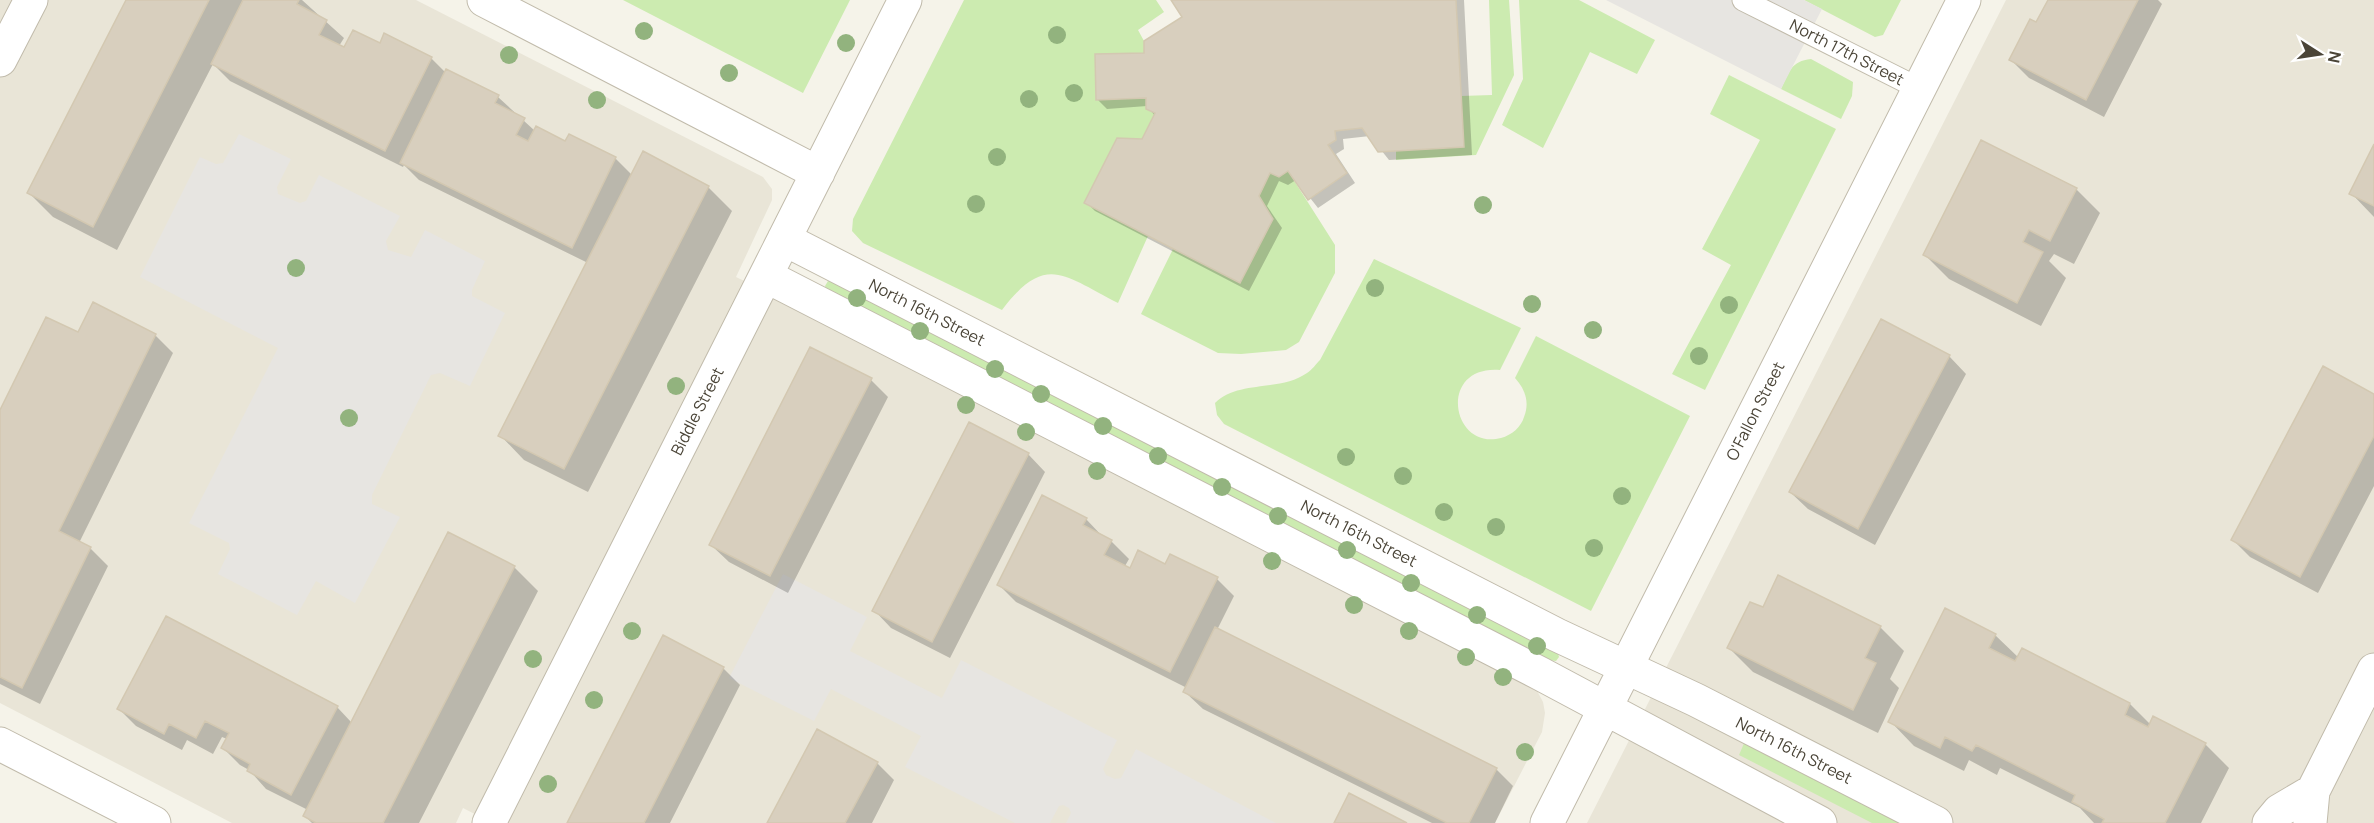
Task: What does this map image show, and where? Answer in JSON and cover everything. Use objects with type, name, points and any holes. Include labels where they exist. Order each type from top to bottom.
[{"type":"street","points":[[0,60],[31,0]]},
{"type":"street","points":[[484,0],[818,173]]},
{"type":"street","name":"Biddle Street","points":[[489,823],[905,0]]},
{"type":"street","name":"O'Fallon Street","points":[[1547,823],[1964,0]]},
{"type":"street","name":"North 16th Street","points":[[784,239],[1557,635],[1626,667],[1936,823]]},
{"type":"street","points":[[766,276],[1605,708],[1820,823]]},
{"type":"street","points":[[2310,823],[2313,791],[2374,670]]},
{"type":"street","points":[[0,744],[154,823]]},
{"type":"street","points":[[2269,823],[2279,811],[2313,791]]},
{"type":"lane","name":"North 17th Street","points":[[1743,0],[1918,88]]},
{"type":"shaded area","points":[[0,0],[416,0],[763,177],[772,189],[772,200],[736,277],[813,314],[1535,687],[1543,702],[1545,713],[1542,732],[1495,823],[492,823],[463,808],[456,823],[232,823],[0,703]]},
{"type":"shaded area","points":[[1606,0],[1804,0],[1822,9],[1781,89]]},
{"type":"shaded area","points":[[2006,0],[2374,0],[2374,823],[1587,823]]},
{"type":"shaded area","points":[[239,134],[291,159],[277,187],[278,194],[300,203],[306,201],[319,175],[400,216],[386,241],[388,250],[411,257],[425,230],[485,261],[472,290],[472,296],[505,313],[470,386],[440,373],[431,375],[372,495],[372,504],[400,517],[355,603],[316,581],[297,615],[218,574],[230,549],[229,543],[189,523],[278,348],[140,277],[200,157],[216,164],[223,163]]},
{"type":"shaded area","points":[[783,574],[867,617],[850,651],[942,698],[961,660],[1117,740],[1103,769],[1106,775],[1115,779],[1121,778],[1136,749],[1276,823],[1066,823],[1071,813],[1069,808],[1063,805],[1059,806],[1050,823],[1015,823],[905,767],[921,736],[831,689],[814,721],[729,678]]},
{"type":"green space","points":[[623,0],[850,0],[803,93]]},
{"type":"green space","points":[[964,0],[1156,0],[1164,12],[1138,30],[1144,41],[1144,53],[1095,55],[1096,100],[1146,98],[1146,109],[1155,113],[1142,139],[1117,139],[1148,236],[1118,303],[1069,278],[1044,275],[1031,281],[1017,292],[1002,310],[863,243],[852,231],[853,219]]},
{"type":"green space","points":[[1489,0],[1509,0],[1514,75],[1476,155],[1396,160],[1396,151],[1461,96],[1492,95]]},
{"type":"green space","points":[[1519,0],[1579,0],[1655,40],[1637,74],[1590,52],[1543,148],[1502,125],[1523,79]]},
{"type":"green space","points":[[1804,0],[1901,0],[1883,35],[1875,37]]},
{"type":"green space","points":[[1811,59],[1853,82],[1852,96],[1841,119],[1781,89],[1795,65]]},
{"type":"green space","points":[[1729,75],[1836,129],[1705,390],[1672,374],[1731,265],[1702,249],[1760,140],[1710,114]]},
{"type":"green space","points":[[1288,171],[1335,245],[1335,273],[1299,342],[1286,350],[1241,354],[1218,353],[1141,314],[1173,249],[1240,283],[1273,219],[1259,196],[1270,173],[1279,177]]},
{"type":"green space","points":[[1374,259],[1521,328],[1500,370],[1480,372],[1467,380],[1459,393],[1458,407],[1462,421],[1471,432],[1484,439],[1505,437],[1523,421],[1526,401],[1524,391],[1515,378],[1536,336],[1690,416],[1591,611],[1224,424],[1217,415],[1215,403],[1224,396],[1247,388],[1296,379],[1312,369],[1320,360]]},
{"type":"green space","points":[[828,281],[835,282],[1557,650],[1559,657],[1556,661],[1548,660],[827,292],[825,286]]},
{"type":"green space","points":[[1745,741],[1906,823],[1872,823],[1739,755]]},
{"type":"building","points":[[126,0],[209,0],[93,227],[27,193]]},
{"type":"building","points":[[243,0],[299,0],[297,4],[327,20],[319,35],[344,47],[353,30],[380,43],[384,33],[432,57],[385,151],[211,64]]},
{"type":"building","points":[[1171,0],[1456,0],[1464,147],[1378,152],[1362,128],[1335,131],[1336,140],[1328,145],[1347,173],[1308,200],[1288,171],[1279,177],[1270,173],[1259,196],[1273,219],[1240,283],[1084,203],[1117,138],[1142,139],[1155,113],[1146,109],[1146,98],[1096,100],[1095,54],[1144,53],[1144,41],[1182,17]]},
{"type":"building","points":[[2048,0],[2138,0],[2086,100],[2009,60],[2030,19],[2036,22]]},
{"type":"building","points":[[446,69],[499,95],[495,103],[525,118],[516,135],[528,141],[536,126],[565,141],[569,134],[616,157],[572,248],[400,163]]},
{"type":"building","points":[[1981,140],[2077,188],[2050,241],[2029,230],[2023,242],[2043,252],[2017,303],[1923,255]]},
{"type":"building","points":[[2374,144],[2374,206],[2349,194]]},
{"type":"building","points":[[643,151],[709,186],[564,469],[498,436]]},
{"type":"building","points":[[93,302],[156,334],[59,531],[91,547],[22,688],[0,677],[0,410],[46,317],[78,332]]},
{"type":"building","points":[[1881,319],[1950,355],[1858,529],[1789,492]]},
{"type":"building","points":[[810,347],[872,378],[770,576],[709,545]]},
{"type":"building","points":[[2323,366],[2374,394],[2374,436],[2300,577],[2231,540]]},
{"type":"building","points":[[969,422],[1029,453],[932,642],[872,611]]},
{"type":"building","points":[[1042,495],[1087,518],[1083,525],[1112,540],[1104,555],[1130,568],[1138,550],[1165,564],[1170,554],[1218,577],[1170,672],[997,585]]},
{"type":"building","points":[[448,532],[515,566],[383,823],[316,823],[303,816]]},
{"type":"building","points":[[1778,575],[1881,626],[1865,658],[1876,663],[1853,710],[1727,648],[1750,602],[1763,607]]},
{"type":"building","points":[[1945,608],[1996,634],[1989,648],[2015,661],[2022,648],[2130,703],[2125,715],[2148,727],[2153,716],[2206,743],[2165,823],[2102,823],[2104,819],[2072,802],[2075,795],[1976,745],[1972,751],[1945,737],[1940,748],[1888,722]]},
{"type":"building","points":[[166,616],[338,706],[291,795],[247,771],[250,764],[221,748],[229,733],[205,721],[196,738],[169,724],[164,734],[117,709]]},
{"type":"building","points":[[1215,627],[1497,768],[1469,823],[1447,823],[1183,692]]},
{"type":"building","points":[[663,635],[724,667],[644,823],[567,823]]},
{"type":"building","points":[[817,729],[878,762],[845,823],[767,823]]},
{"type":"building","points":[[1349,793],[1407,823],[1334,823]]}]
